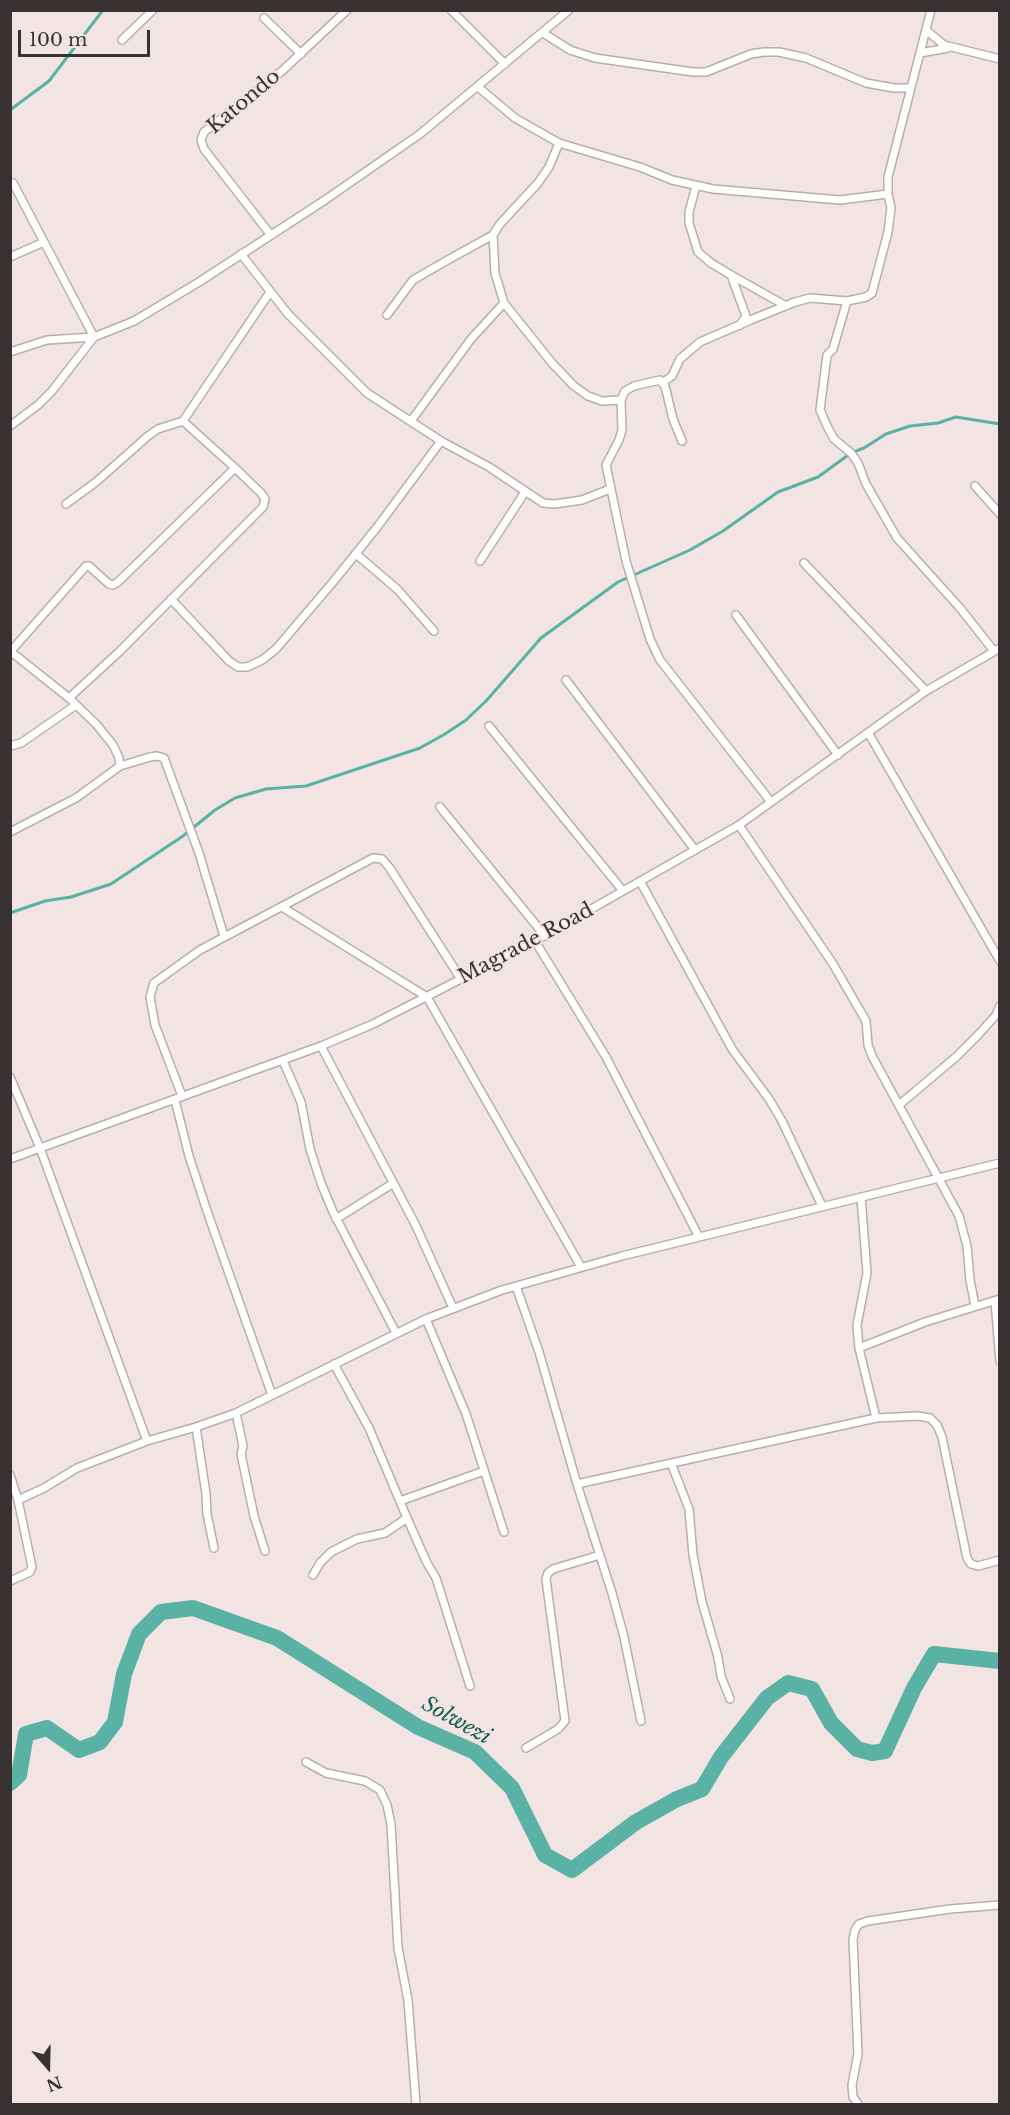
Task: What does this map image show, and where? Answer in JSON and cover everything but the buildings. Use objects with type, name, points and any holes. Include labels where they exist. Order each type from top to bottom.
[{"type":"street","points":[[122,40],[153,10]]},
{"type":"street","name":"Katondo","points":[[270,234],[204,149],[201,140],[204,132],[257,92],[347,10]]},
{"type":"street","points":[[451,10],[505,63]]},
{"type":"street","points":[[10,352],[47,340],[94,337],[134,321],[199,282],[420,134],[568,10]]},
{"type":"street","points":[[662,383],[672,376],[680,359],[700,342],[740,324],[810,298],[847,301],[866,297],[872,293],[888,232],[891,208],[888,177],[931,10]]},
{"type":"street","points":[[264,18],[301,54]]},
{"type":"street","points":[[926,30],[950,48],[999,59]]},
{"type":"street","points":[[543,33],[570,50],[595,58],[706,72],[751,54],[779,52],[806,57],[866,83],[894,88],[910,88]]},
{"type":"street","points":[[920,53],[950,48]]},
{"type":"street","points":[[478,87],[515,118],[559,143],[639,167],[672,180],[713,189],[840,200],[888,194]]},
{"type":"street","points":[[387,315],[413,280],[493,235],[500,224],[538,183],[549,166],[559,143]]},
{"type":"street","points":[[13,183],[94,337]]},
{"type":"street","points":[[696,186],[689,212],[689,223],[698,252],[711,263],[786,306]]},
{"type":"street","points":[[493,235],[495,273],[504,303],[552,363],[574,386],[588,396],[602,401],[621,400]]},
{"type":"street","points":[[10,257],[44,242]]},
{"type":"street","points":[[240,254],[288,314],[367,393],[441,441],[489,467],[543,503],[555,504],[582,500],[610,489]]},
{"type":"street","points":[[731,275],[746,316],[740,324]]},
{"type":"street","points":[[66,504],[96,482],[148,436],[158,429],[183,421],[270,292]]},
{"type":"street","points":[[847,301],[833,349],[826,355],[820,410],[834,439],[858,462],[866,484],[897,538],[997,650]]},
{"type":"street","points":[[411,421],[471,339],[504,303]]},
{"type":"street","points":[[10,426],[52,391],[94,337]]},
{"type":"street","points":[[682,441],[660,380],[634,386],[625,391],[621,400],[620,440],[606,465],[626,561],[650,639],[660,660],[771,802]]},
{"type":"street","points":[[69,698],[263,507],[265,499],[261,493],[183,421]]},
{"type":"street","points":[[171,599],[229,661],[238,667],[247,667],[262,660],[276,649],[356,554],[441,441]]},
{"type":"street","points":[[120,766],[113,745],[96,724],[69,698],[11,651],[86,566],[89,566],[109,584],[113,585],[118,582],[235,468]]},
{"type":"street","points":[[975,486],[999,514]]},
{"type":"street","points":[[480,561],[525,492]]},
{"type":"street","points":[[356,554],[397,589],[434,632]]},
{"type":"street","points":[[804,563],[926,691]]},
{"type":"street","points":[[736,615],[838,755]]},
{"type":"street","name":"Magrade Road","points":[[10,1159],[321,1046],[373,1024],[535,942],[739,825],[926,691],[997,650]]},
{"type":"street","points":[[566,680],[695,850]]},
{"type":"street","points":[[10,746],[21,743],[76,705]]},
{"type":"street","points":[[489,726],[623,891]]},
{"type":"street","points":[[869,734],[999,961]]},
{"type":"street","points":[[10,832],[76,798],[120,766],[150,757],[164,758],[199,853],[224,936]]},
{"type":"street","points":[[440,807],[545,936]]},
{"type":"street","points":[[739,825],[833,964],[866,1021],[868,1045],[873,1056],[940,1178],[964,1230],[975,1306]]},
{"type":"street","points":[[182,1096],[155,1025],[151,1006],[151,990],[159,979],[224,936],[373,858],[378,858],[389,867],[461,979]]},
{"type":"street","points":[[640,881],[732,1049],[769,1099],[782,1121],[822,1206]]},
{"type":"street","points":[[282,907],[427,997],[581,1267]]},
{"type":"street","points":[[535,942],[606,1058],[699,1237]]},
{"type":"street","points":[[899,1105],[963,1049],[996,1015],[999,1006]]},
{"type":"street","points":[[321,1046],[416,1226],[453,1308]]},
{"type":"street","points":[[283,1060],[301,1102],[310,1149],[321,1183],[336,1219],[396,1333]]},
{"type":"street","points":[[10,1077],[40,1148],[147,1441]]},
{"type":"street","points":[[175,1100],[208,1215],[272,1395]]},
{"type":"street","points":[[18,1500],[44,1488],[77,1468],[147,1441],[236,1413],[426,1319],[516,1286],[581,1267],[999,1163]]},
{"type":"street","points":[[336,1219],[393,1184]]},
{"type":"street","points":[[861,1197],[867,1273],[857,1325],[876,1418]]},
{"type":"street","points":[[516,1286],[539,1352],[624,1637],[640,1721]]},
{"type":"street","points":[[860,1348],[925,1322],[997,1300],[999,1361]]},
{"type":"street","points":[[426,1319],[466,1414],[504,1532]]},
{"type":"street","points":[[334,1364],[369,1428],[406,1518],[436,1578],[470,1686]]},
{"type":"street","points":[[236,1413],[243,1446],[241,1454],[264,1551]]},
{"type":"street","points":[[577,1484],[876,1418],[918,1416],[930,1418],[937,1425],[942,1437],[967,1558],[971,1564],[978,1566],[999,1560]]},
{"type":"street","points":[[196,1427],[207,1514],[214,1548]]},
{"type":"street","points":[[672,1463],[689,1509],[693,1555],[702,1602],[721,1676],[730,1699]]},
{"type":"street","points":[[400,1501],[484,1471]]},
{"type":"street","points":[[10,1476],[18,1500],[32,1567],[30,1572],[10,1581]]},
{"type":"street","points":[[313,1575],[320,1563],[331,1552],[357,1539],[385,1533],[406,1518]]},
{"type":"street","points":[[526,1748],[558,1729],[565,1721],[546,1579],[548,1573],[553,1569],[600,1555]]},
{"type":"street","points":[[306,1762],[326,1773],[365,1781],[380,1790],[387,1805],[392,1834],[398,1948],[408,2000],[416,2104]]},
{"type":"street","points":[[858,2104],[853,2097],[852,2085],[858,2054],[853,1940],[859,1924],[950,1909],[999,1905]]},
{"type":"waterway","points":[[10,110],[49,81],[103,10]]},
{"type":"waterway","points":[[10,913],[45,901],[71,897],[111,884],[235,798],[266,789],[306,786],[420,748],[466,720],[487,700],[541,638],[618,582],[690,550],[723,531],[778,492],[818,477],[851,453],[864,448],[886,434],[910,426],[938,423],[956,417],[1000,424]]},
{"type":"waterway","name":"Solwezi","points":[[10,1783],[19,1775],[26,1734],[47,1728],[79,1750],[100,1742],[115,1722],[124,1674],[139,1634],[161,1612],[193,1608],[277,1638],[418,1727],[475,1752],[512,1788],[545,1855],[572,1870],[636,1822],[677,1799],[702,1789],[721,1757],[767,1698],[788,1683],[812,1689],[831,1723],[857,1749],[872,1753],[885,1751],[914,1688],[934,1654],[1000,1661]]}]
